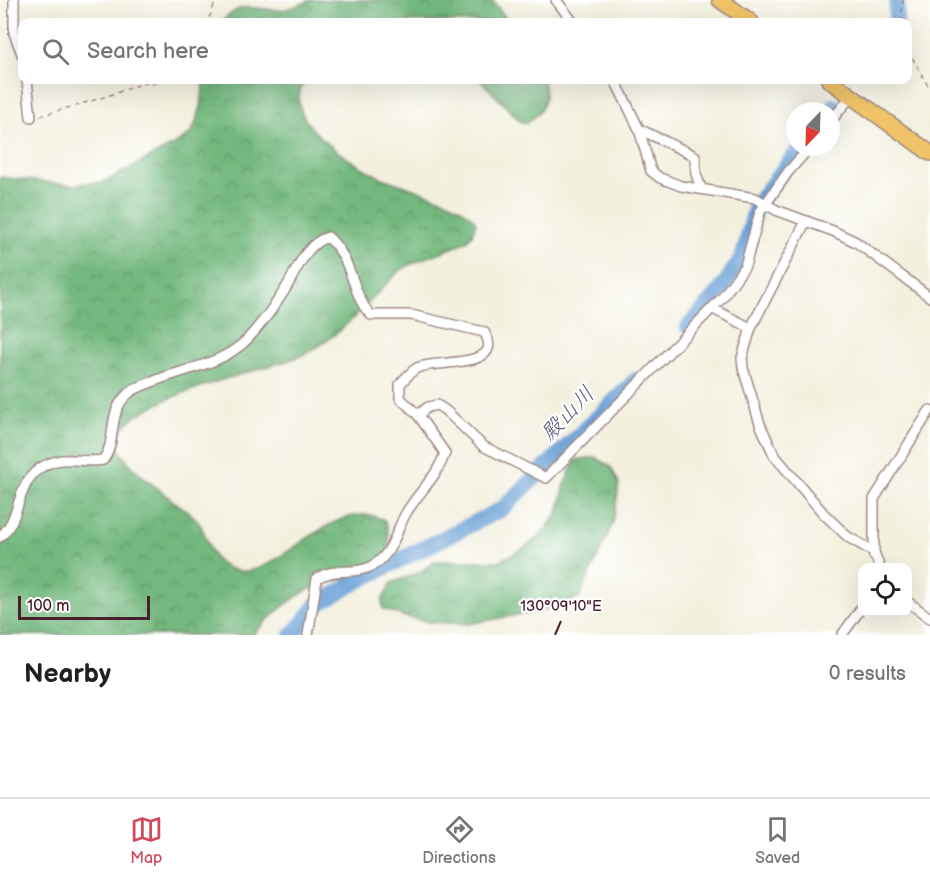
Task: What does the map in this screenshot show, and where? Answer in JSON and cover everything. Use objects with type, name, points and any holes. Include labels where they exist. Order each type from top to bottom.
[{"type":"main road","points":[[720,0],[745,18]]},
{"type":"main road","points":[[836,84],[930,153]]},
{"type":"street","points":[[14,0],[14,33],[18,44]]},
{"type":"street","points":[[556,0],[570,18]]},
{"type":"street","points":[[27,84],[31,117]]},
{"type":"street","points":[[617,84],[639,129],[651,171],[669,183],[755,198],[776,210],[856,242],[930,297]]},
{"type":"street","points":[[840,110],[852,96]]},
{"type":"street","points":[[639,129],[695,156],[696,174],[701,189]]},
{"type":"street","points":[[418,415],[428,407],[437,405],[451,415],[483,446],[546,478],[713,309],[745,266],[760,212],[802,156]]},
{"type":"street","points":[[806,221],[751,328],[742,358],[743,368],[760,424],[774,455],[824,514],[848,537],[874,552],[878,563]]},
{"type":"street","points":[[0,537],[9,529],[21,491],[29,479],[44,466],[58,460],[89,463],[103,460],[109,447],[112,421],[119,403],[129,392],[176,373],[221,359],[234,352],[252,334],[285,290],[307,251],[321,239],[328,237],[340,248],[351,270],[364,307],[371,315],[381,317],[411,315],[484,332],[489,340],[489,346],[480,357],[464,363],[434,363],[417,368],[400,384],[400,398],[418,415],[445,453],[439,470],[406,514],[393,545],[384,556],[371,566],[330,571],[317,578],[308,635]]},
{"type":"street","points":[[713,309],[751,328]]},
{"type":"street","points":[[874,563],[874,499],[930,410]]},
{"type":"street","points":[[912,605],[930,618]]},
{"type":"street","points":[[842,635],[858,613]]},
{"type":"path","points":[[207,18],[216,0]]},
{"type":"path","points":[[901,18],[903,0]]},
{"type":"path","points":[[912,57],[930,89]]},
{"type":"path","points":[[31,117],[73,105],[94,102],[141,84]]},
{"type":"green space","points":[[311,0],[492,0],[506,18],[226,18],[235,11],[247,7],[283,10]]},
{"type":"green space","points":[[204,84],[304,84],[299,94],[301,109],[308,123],[333,148],[376,175],[457,206],[476,222],[472,235],[467,241],[401,270],[347,324],[316,348],[293,359],[224,379],[168,399],[144,411],[127,424],[118,437],[118,445],[128,462],[194,516],[201,526],[214,557],[228,568],[240,571],[256,569],[327,526],[346,518],[365,515],[384,520],[389,535],[388,551],[384,561],[369,572],[327,582],[300,594],[275,613],[253,635],[0,635],[0,177],[72,185],[106,181],[179,142],[192,132],[201,107]]},
{"type":"green space","points":[[484,84],[544,84],[544,104],[527,123],[521,122]]},
{"type":"green space","points":[[595,457],[611,467],[619,483],[613,523],[579,598],[544,610],[469,624],[430,622],[405,617],[383,609],[382,601],[391,583],[416,574],[436,561],[499,561],[521,550],[540,536],[558,513],[565,484],[575,460]]},
{"type":"waterway","name":"殿山川","points":[[896,18],[897,0]]},
{"type":"waterway","name":"殿山川","points":[[688,327],[720,291],[743,256],[756,205],[794,156]]},
{"type":"waterway","name":"殿山川","points":[[292,635],[317,605],[358,581],[502,509],[636,380]]}]
